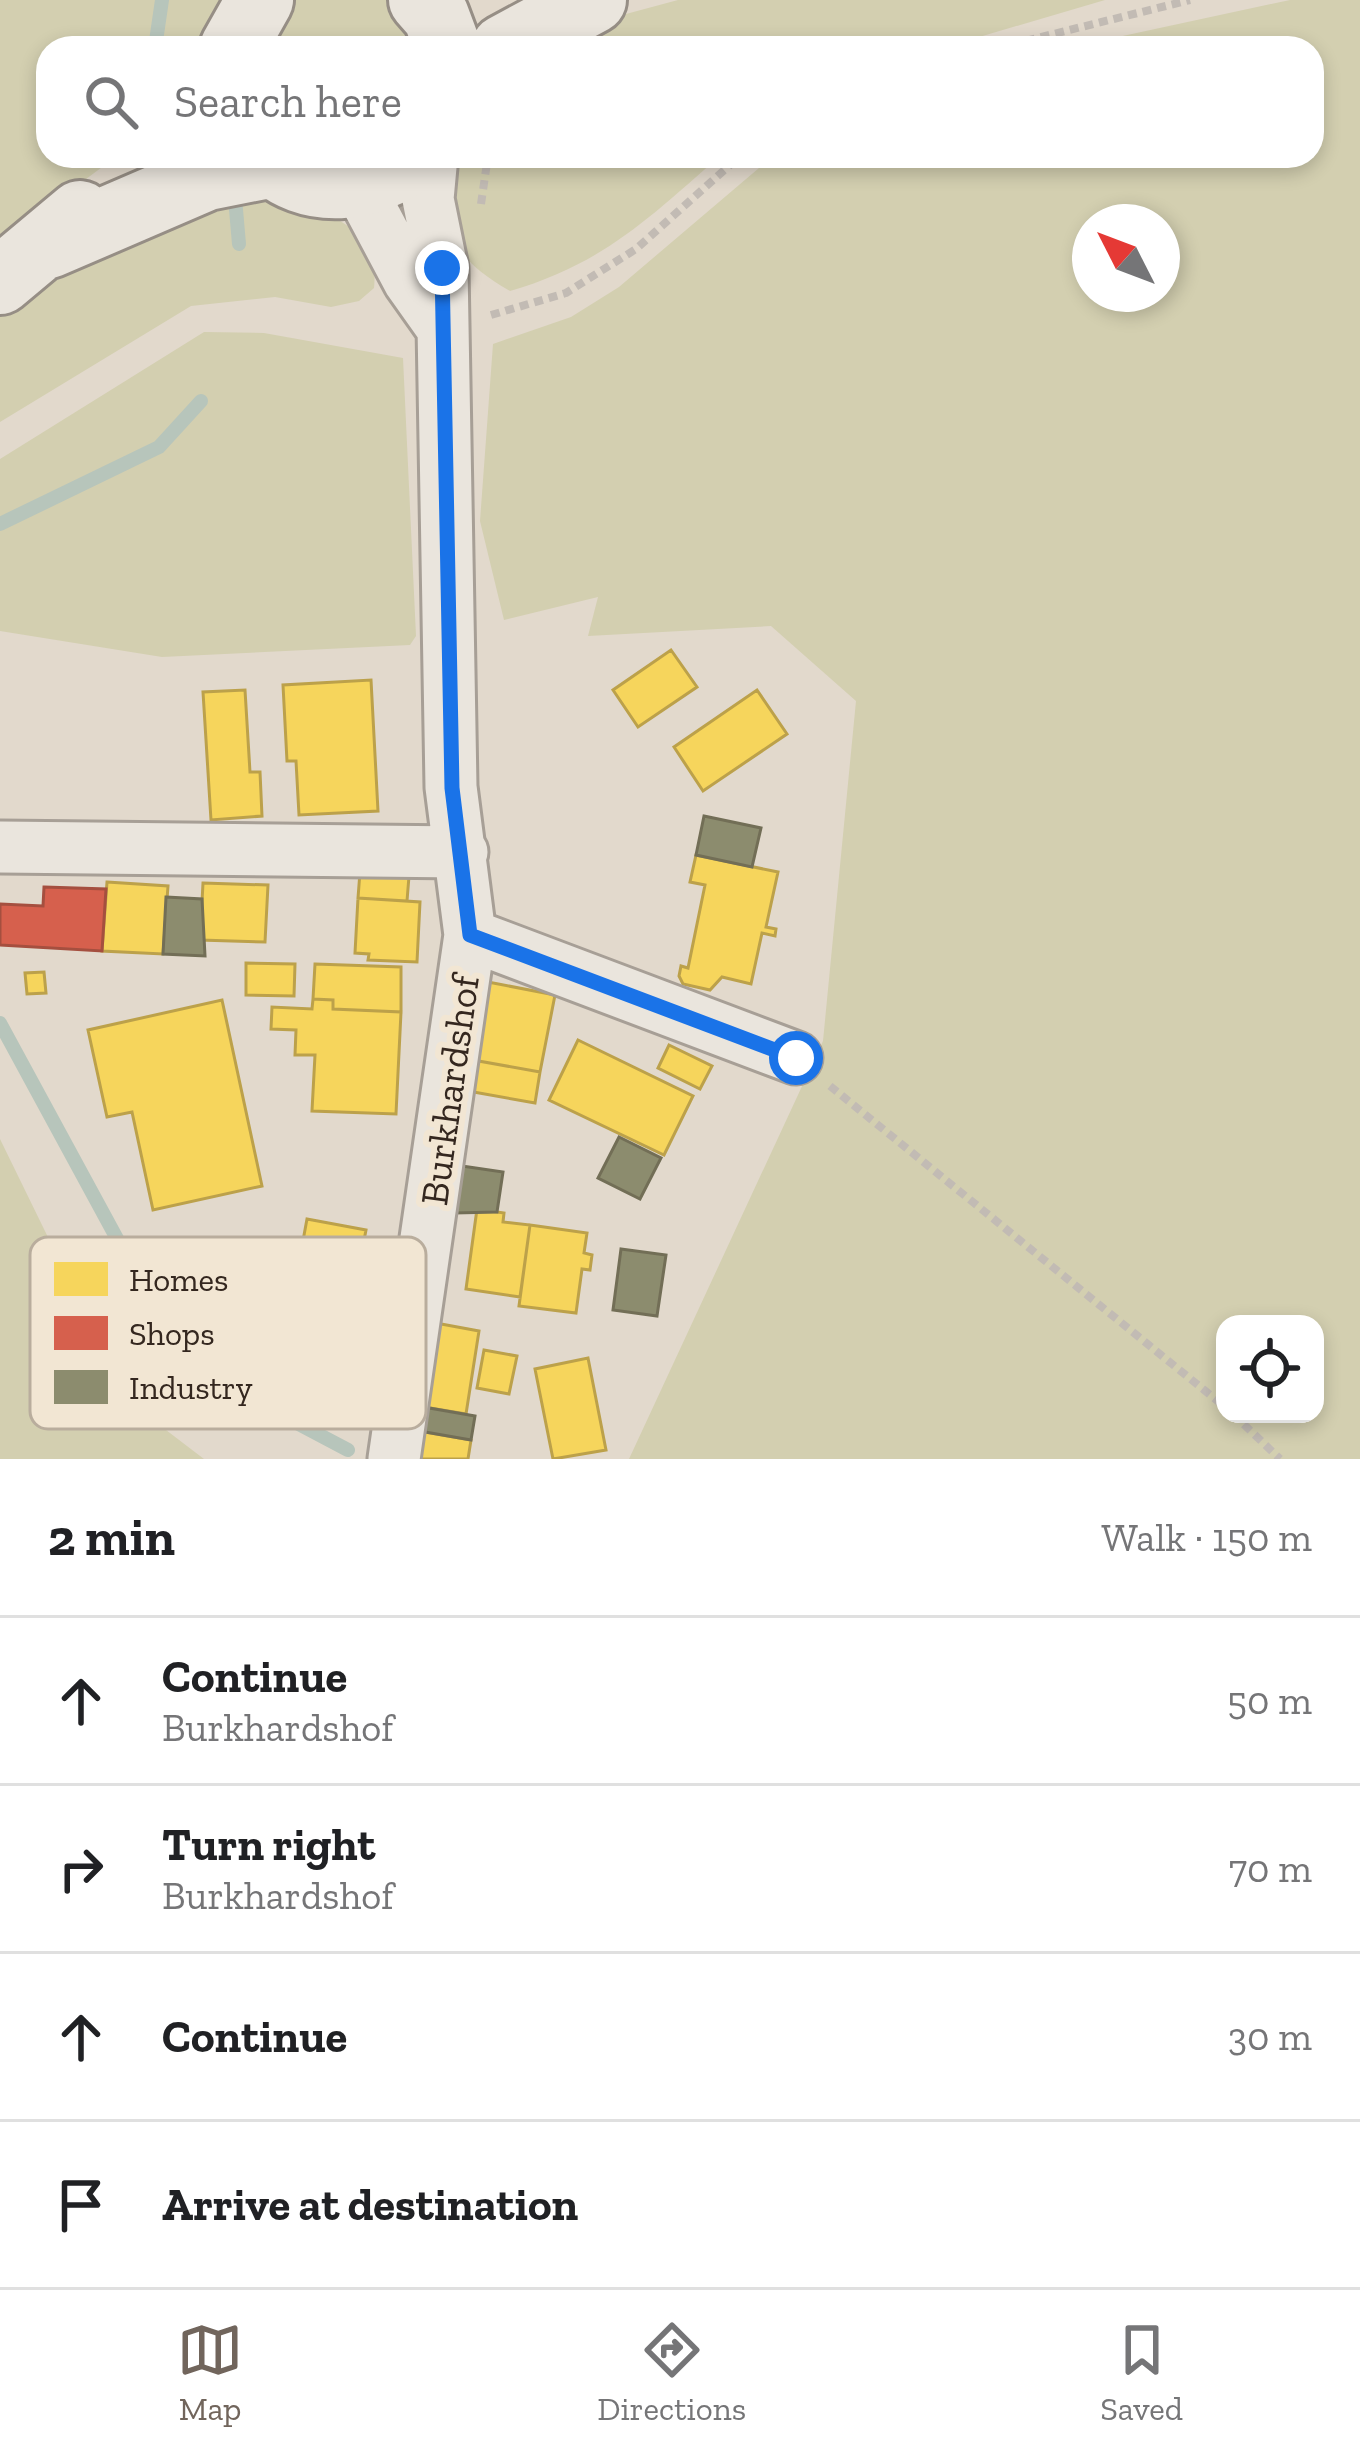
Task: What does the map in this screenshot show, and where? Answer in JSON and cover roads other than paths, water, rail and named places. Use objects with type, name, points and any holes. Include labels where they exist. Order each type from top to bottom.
[{"type":"main road","points":[[422,0],[436,16],[444,36]]},
{"type":"main road","points":[[526,36],[593,0]]},
{"type":"main road","points":[[24,263],[132,168]]},
{"type":"main road","points":[[24,263],[207,177],[240,168]]},
{"type":"main road","points":[[282,168],[299,179],[358,185],[400,168]]},
{"type":"street","name":"Burkhardshof","points":[[426,1238],[470,935],[452,788],[442,268],[428,200],[431,168]]},
{"type":"street","points":[[358,185],[409,280],[443,328]]},
{"type":"street","points":[[0,847],[463,852]]},
{"type":"street","name":"Burkhardshof","points":[[470,935],[796,1058]]},
{"type":"street","name":"Burkhardshof","points":[[394,1459],[398,1429]]},
{"type":"waterway","points":[[157,36],[162,0]]},
{"type":"waterway","points":[[235,198],[239,244]]},
{"type":"waterway","points":[[0,524],[159,447],[201,401]]},
{"type":"waterway","points":[[0,1023],[116,1237]]},
{"type":"waterway","points":[[308,1429],[348,1450]]}]
